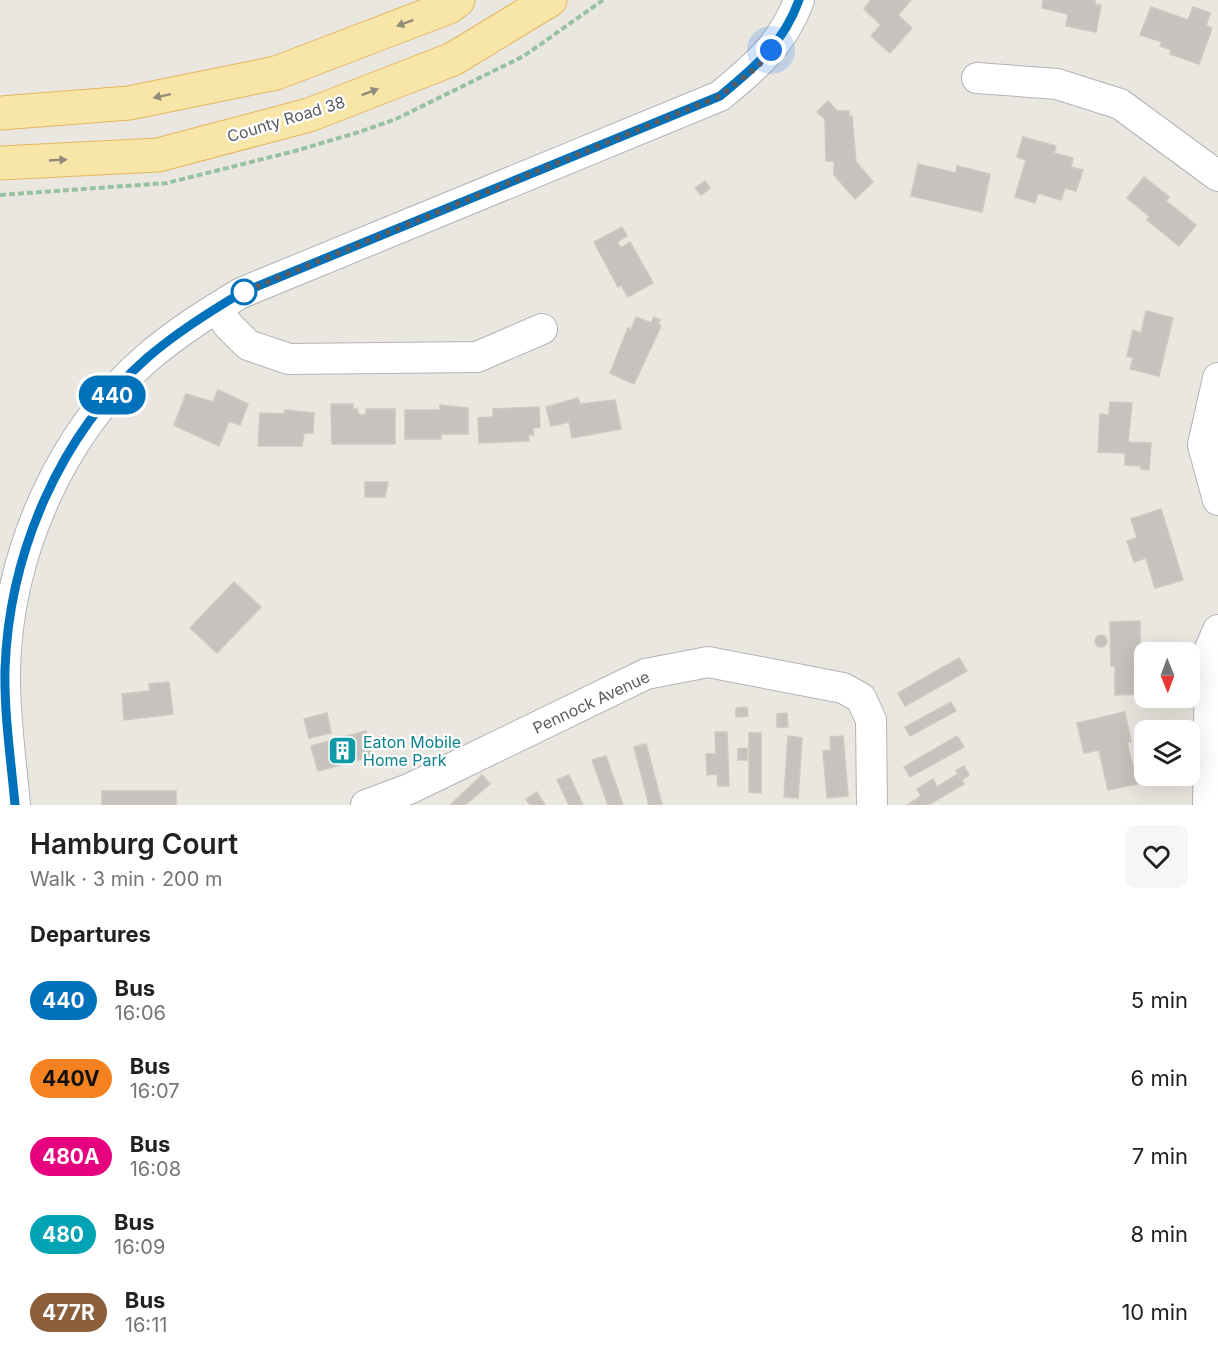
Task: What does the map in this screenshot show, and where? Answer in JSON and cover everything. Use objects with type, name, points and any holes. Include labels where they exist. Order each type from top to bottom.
[{"type":"main road","points":[[0,112],[129,103],[276,73],[449,7],[458,0]]},
{"type":"main road","name":"County Road 38","points":[[0,163],[158,155],[309,115],[453,60],[550,0]]},
{"type":"street","points":[[15,805],[6,711],[7,637],[18,574],[41,507],[87,425],[146,358],[186,327],[241,293],[720,96],[764,58],[787,24],[799,0]]},
{"type":"street","points":[[977,78],[1057,84],[1120,104],[1218,176]]},
{"type":"street","points":[[217,308],[228,325],[248,345],[289,359],[477,357],[542,329]]},
{"type":"street","points":[[1218,378],[1203,445],[1218,500]]},
{"type":"street","points":[[1208,805],[1210,649],[1218,630]]},
{"type":"street","name":"Pennock Avenue","points":[[366,805],[409,789],[646,674],[708,662],[843,688],[861,698],[871,720],[872,805]]},
{"type":"building","points":[[871,0],[911,0],[898,15],[912,28],[890,53],[871,36],[881,25],[864,9]]},
{"type":"building","points":[[1043,0],[1095,0],[1095,4],[1101,5],[1096,32],[1066,26],[1068,14],[1042,8]]},
{"type":"building","points":[[1151,7],[1188,20],[1193,7],[1210,13],[1206,26],[1212,28],[1199,64],[1170,54],[1171,50],[1160,46],[1162,42],[1140,35]]},
{"type":"building","points":[[828,101],[837,111],[849,111],[849,117],[852,116],[856,162],[873,182],[855,199],[834,175],[834,161],[826,161],[825,119],[817,112]]},
{"type":"building","points":[[1023,137],[1056,146],[1054,153],[1073,158],[1071,167],[1083,170],[1076,191],[1065,188],[1061,200],[1038,193],[1035,203],[1015,197],[1026,160],[1017,157]]},
{"type":"building","points":[[918,164],[956,173],[957,166],[990,174],[982,212],[911,196]]},
{"type":"building","points":[[1144,177],[1169,197],[1166,201],[1196,225],[1179,246],[1147,220],[1150,217],[1127,198]]},
{"type":"building","points":[[705,181],[710,188],[701,195],[695,188]]},
{"type":"building","points":[[622,227],[627,236],[617,242],[621,248],[630,242],[653,283],[628,297],[621,285],[618,287],[594,242]]},
{"type":"building","points":[[1146,311],[1173,318],[1159,376],[1130,369],[1133,358],[1127,356],[1133,330],[1141,333]]},
{"type":"building","points":[[636,317],[651,323],[654,317],[660,320],[658,324],[661,326],[634,384],[610,373],[628,328],[631,330]]},
{"type":"building","points":[[218,390],[248,404],[240,425],[229,421],[219,446],[174,425],[186,394],[213,402]]},
{"type":"building","points":[[578,398],[580,404],[615,400],[621,429],[572,438],[569,422],[551,426],[546,407]]},
{"type":"building","points":[[1110,402],[1132,403],[1128,442],[1151,443],[1149,470],[1141,469],[1141,466],[1125,465],[1125,453],[1098,452],[1100,414],[1109,415]]},
{"type":"building","points":[[331,404],[353,404],[353,409],[357,409],[359,415],[366,415],[366,409],[395,409],[395,444],[332,444]]},
{"type":"building","points":[[440,405],[468,408],[468,434],[441,434],[441,439],[405,439],[405,410],[440,410]]},
{"type":"building","points":[[539,407],[540,427],[533,428],[534,435],[528,435],[529,441],[479,443],[478,418],[493,417],[493,409]]},
{"type":"building","points":[[285,410],[314,413],[313,433],[304,433],[302,446],[258,446],[260,413],[284,414]]},
{"type":"building","points":[[365,482],[388,482],[385,497],[365,497]]},
{"type":"building","points":[[1161,509],[1183,580],[1155,588],[1146,558],[1134,562],[1127,541],[1137,538],[1131,519]]},
{"type":"building","points":[[234,582],[261,607],[217,653],[190,628]]},
{"type":"building","points":[[1140,621],[1140,642],[1134,642],[1134,694],[1115,695],[1115,666],[1111,666],[1110,622]]},
{"type":"building","points":[[1101,635],[1107,641],[1101,647],[1095,641]]},
{"type":"building","points":[[959,658],[967,671],[905,706],[898,693]]},
{"type":"building","points":[[169,682],[173,714],[124,720],[122,694],[150,691],[149,684]]},
{"type":"building","points":[[951,702],[956,711],[910,736],[905,727]]},
{"type":"building","points":[[747,707],[748,716],[736,717],[736,708]]},
{"type":"building","points":[[1125,712],[1131,742],[1127,742],[1134,771],[1134,785],[1108,790],[1099,750],[1084,753],[1077,723]]},
{"type":"building","points":[[327,713],[331,733],[309,738],[304,719]]},
{"type":"building","points":[[787,713],[788,727],[777,727],[777,714]]},
{"type":"building","name":"Eaton Mobile Home Park","points":[[366,731],[372,756],[318,771],[311,746]]},
{"type":"building","points":[[715,732],[727,732],[729,786],[718,786],[717,774],[707,775],[706,754],[716,754]]},
{"type":"building","points":[[749,733],[761,733],[761,793],[749,792]]},
{"type":"building","points":[[788,736],[802,738],[798,798],[784,797]]},
{"type":"building","points":[[843,736],[848,796],[827,798],[823,751],[831,750],[830,737]]},
{"type":"building","points":[[957,736],[964,747],[910,777],[904,767]]},
{"type":"building","points":[[646,744],[662,804],[659,805],[649,805],[634,747]]},
{"type":"building","points":[[747,748],[747,760],[738,760],[738,749]]},
{"type":"building","points":[[606,756],[623,805],[608,805],[592,760]]},
{"type":"building","points":[[964,766],[969,775],[961,780],[956,770]]},
{"type":"building","points":[[958,774],[964,784],[928,805],[907,805],[921,796],[917,789],[933,779],[937,787]]},
{"type":"building","name":"Eaton Mobile Home Park","points":[[482,775],[490,784],[465,805],[450,805]]},
{"type":"building","points":[[569,775],[583,805],[569,805],[557,780]]},
{"type":"building","points":[[102,791],[176,791],[176,805],[102,805]]},
{"type":"building","points":[[537,792],[545,805],[530,805],[526,799]]},
{"type":"bus line","name":"440","points":[[15,805],[6,711],[5,668],[7,637],[18,574],[32,530],[54,479],[87,425],[146,358],[186,327],[241,293],[720,96],[758,66],[771,50],[799,0]]},
{"type":"place","name":"Eaton Mobile Home Park","points":[[342,751]]},
{"type":"route","points":[[244,292],[241,293],[694,108],[720,96],[758,66],[771,50]]}]
